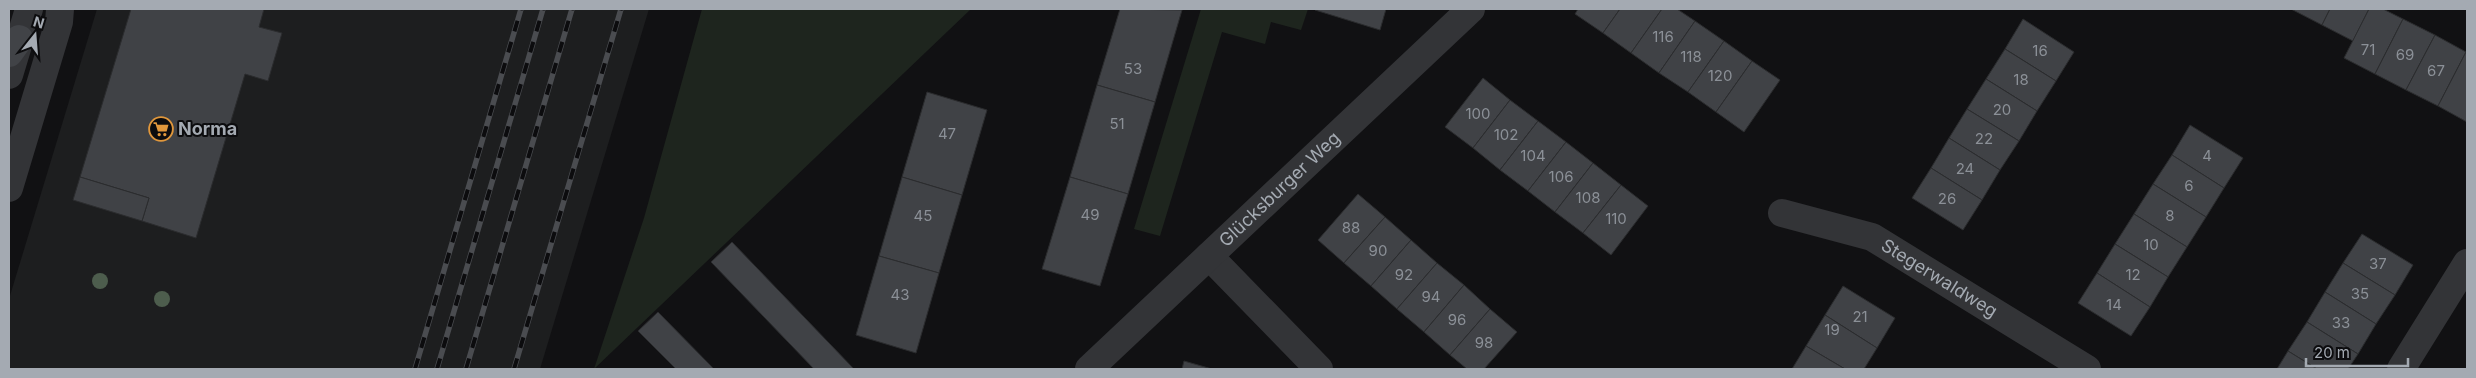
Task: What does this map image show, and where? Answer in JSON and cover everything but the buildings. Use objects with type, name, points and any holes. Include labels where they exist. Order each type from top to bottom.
[{"type":"street","points":[[9,75],[14,46],[29,9]]},
{"type":"street","points":[[9,188],[59,22],[60,9]]},
{"type":"street","name":"Glücksburger Weg","points":[[1089,369],[1471,9]]},
{"type":"street","name":"Stegerwaldweg","points":[[1782,213],[1872,236],[2087,369]]},
{"type":"street","points":[[1208,256],[1319,369]]},
{"type":"street","points":[[2401,369],[2467,263]]},
{"type":"shaded area","points":[[97,9],[649,9],[540,369],[9,369],[9,299]]},
{"type":"shaded area","points":[[702,9],[971,9],[594,369],[644,218]]},
{"type":"shaded area","points":[[1201,9],[1308,9],[1301,30],[1271,22],[1265,44],[1222,32],[1160,236],[1134,229]]},
{"type":"railway","points":[[415,369],[521,9]]},
{"type":"railway","points":[[437,369],[543,9]]},
{"type":"railway","points":[[466,369],[572,9]]},
{"type":"railway","points":[[514,369],[621,9]]},
{"type":"place","name":"Norma","points":[[161,129]]}]
